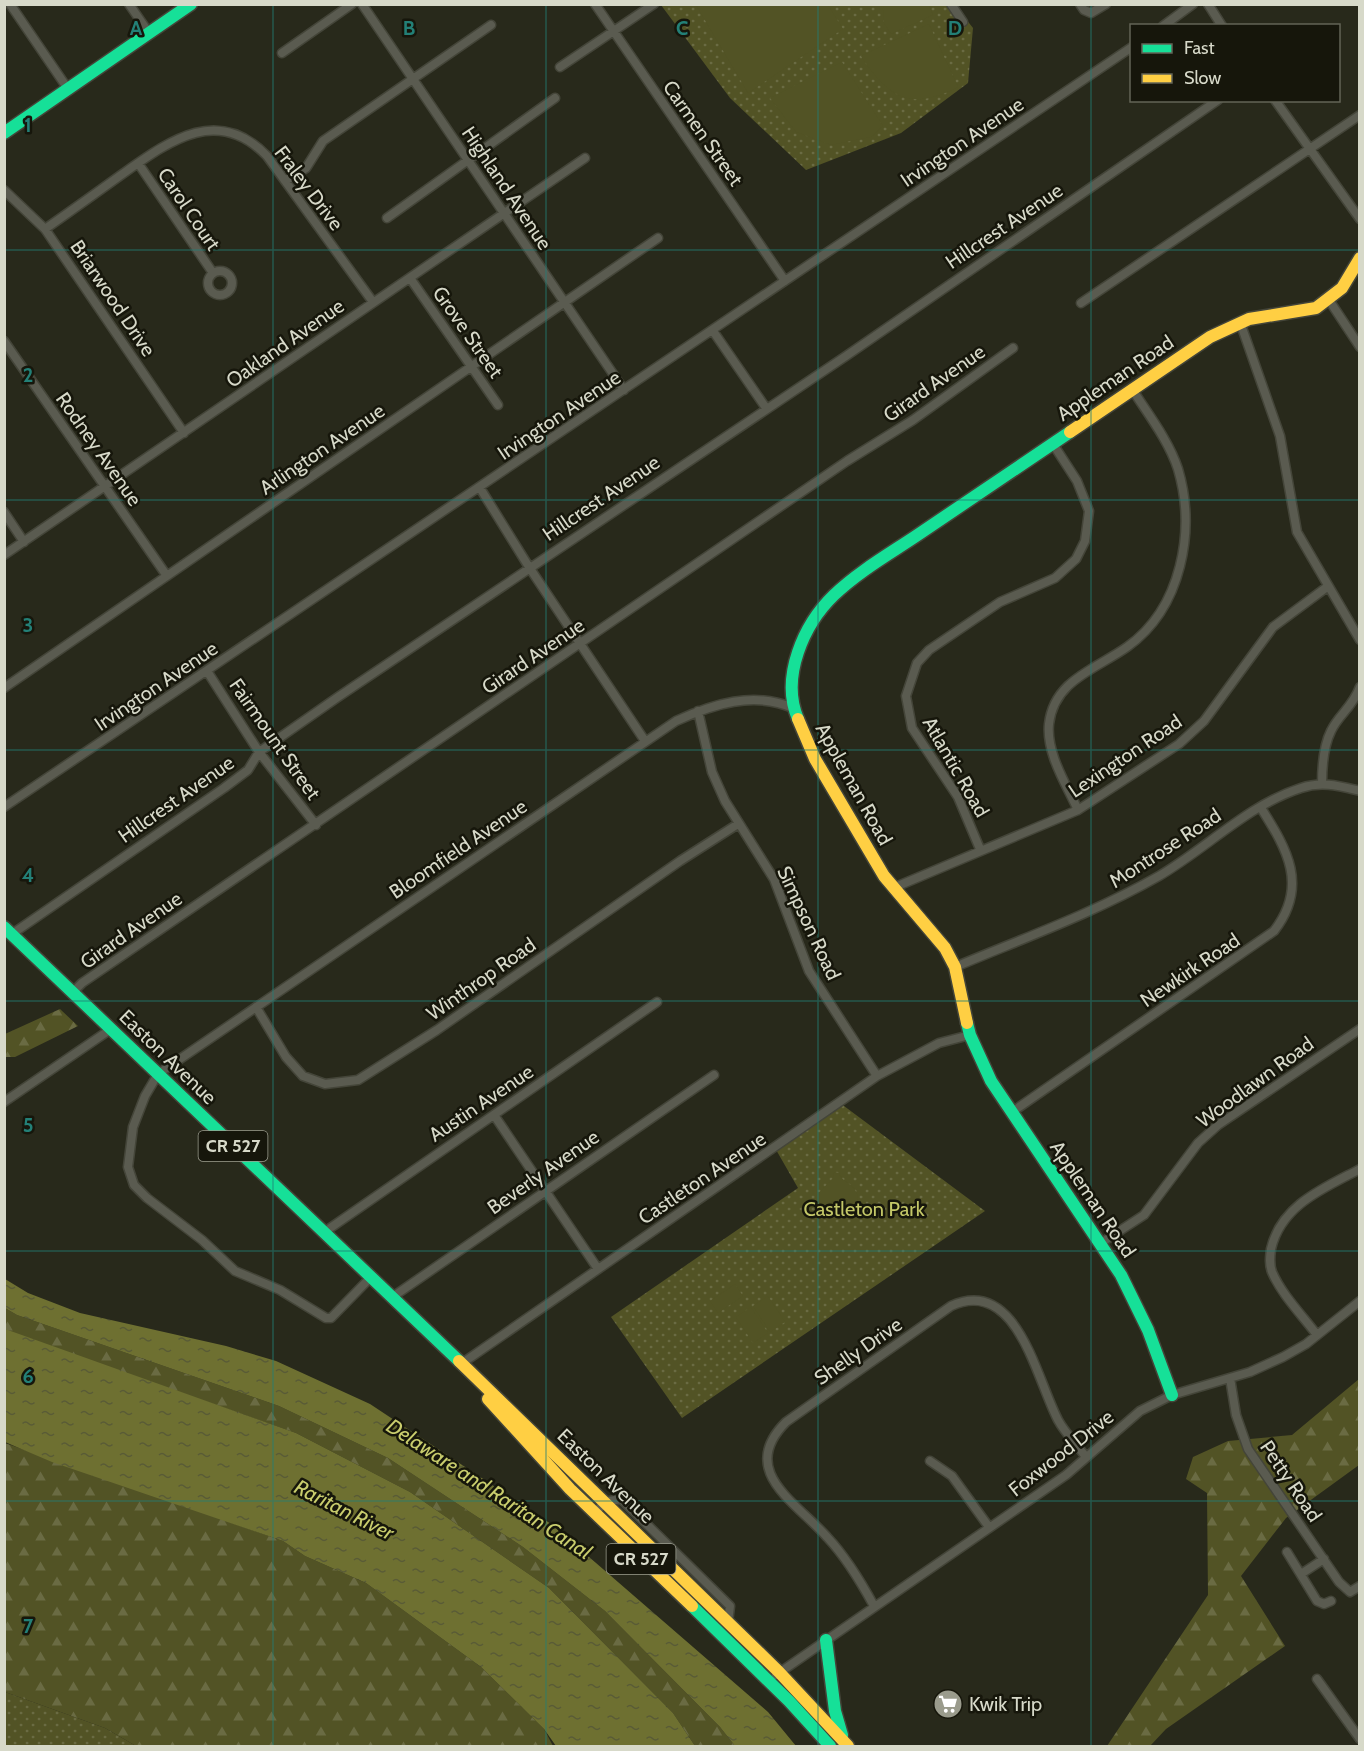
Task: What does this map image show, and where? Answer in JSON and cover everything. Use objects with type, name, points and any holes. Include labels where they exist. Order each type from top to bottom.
[{"type":"main road","points":[[4,133],[191,4]]},
{"type":"main road","points":[[1329,300],[1342,288],[1359,258]]},
{"type":"main road","name":"Appleman Road","points":[[1172,1395],[1148,1330],[1121,1275],[986,1071],[970,1035],[955,967],[945,948],[893,888],[815,759],[793,708],[793,667],[801,643],[812,623],[834,595],[879,561],[1210,337],[1240,322],[1309,310],[1329,300]]},
{"type":"main road","name":"Easton Avenue","points":[[8,930],[460,1365],[606,1502],[780,1672],[846,1744]]},
{"type":"main road","name":"Easton Avenue","points":[[460,1365],[516,1434],[595,1514],[768,1681],[830,1746]]},
{"type":"main road","points":[[826,1640],[831,1656],[833,1705],[846,1744]]},
{"type":"street","points":[[10,4],[68,89]]},
{"type":"street","points":[[129,4],[149,33]]},
{"type":"street","points":[[282,53],[352,4]]},
{"type":"street","name":"Highland Avenue","points":[[362,4],[624,390]]},
{"type":"street","name":"Carmen Street","points":[[595,4],[670,118],[785,281]]},
{"type":"street","points":[[560,67],[654,4]]},
{"type":"street","points":[[951,4],[963,22]]},
{"type":"street","points":[[1080,4],[1091,13],[1106,4]]},
{"type":"street","points":[[1166,24],[1193,4]]},
{"type":"street","points":[[1208,4],[1221,24]]},
{"type":"street","points":[[285,181],[306,168],[323,141],[491,26]]},
{"type":"street","name":"Irvington Avenue","points":[[4,807],[1130,48]]},
{"type":"street","points":[[387,218],[555,98]]},
{"type":"street","name":"Hillcrest Avenue","points":[[8,930],[224,788],[248,770],[259,752],[1215,102]]},
{"type":"street","points":[[1276,102],[1359,219]]},
{"type":"street","points":[[1081,303],[1359,115]]},
{"type":"street","name":"Fraley Drive","points":[[45,229],[183,135],[205,130],[227,131],[257,146],[373,302]]},
{"type":"street","name":"Oakland Avenue","points":[[4,555],[585,158]]},
{"type":"street","name":"Carol Court","points":[[138,164],[213,273]]},
{"type":"street","name":"Briarwood Drive","points":[[4,190],[45,229],[184,433]]},
{"type":"street","name":"Arlington Avenue","points":[[4,688],[658,238]]},
{"type":"street","name":"Grove Street","points":[[410,278],[498,405]]},
{"type":"street","points":[[1329,300],[1359,347]]},
{"type":"street","points":[[1240,322],[1280,436],[1297,531],[1359,640]]},
{"type":"street","points":[[713,331],[766,408]]},
{"type":"street","name":"Rodney Avenue","points":[[4,341],[167,576]]},
{"type":"street","name":"Girard Avenue","points":[[72,993],[82,983],[212,893],[316,825],[839,466],[913,420],[1013,348]]},
{"type":"street","points":[[1078,810],[1052,750],[1049,728],[1053,708],[1070,683],[1139,638],[1162,610],[1171,594],[1184,544],[1184,496],[1178,467],[1132,389]]},
{"type":"street","name":"Atlantic Road","points":[[980,849],[958,797],[912,728],[906,696],[917,663],[929,650],[1000,602],[1054,578],[1076,559],[1085,541],[1089,511],[1077,481],[1053,444]]},
{"type":"street","points":[[480,488],[529,567],[645,741]]},
{"type":"street","points":[[4,512],[24,542]]},
{"type":"street","name":"Lexington Road","points":[[893,888],[980,849],[1078,810],[1179,744],[1204,721],[1273,627],[1327,587]]},
{"type":"street","name":"Fairmount Street","points":[[207,671],[259,752],[316,825]]},
{"type":"street","points":[[1322,784],[1325,749],[1331,730],[1351,707],[1359,687]]},
{"type":"street","name":"Bloomfield Avenue","points":[[158,1074],[645,741],[698,711],[717,704],[758,699],[778,701],[793,708]]},
{"type":"street","name":"Simpson Road","points":[[698,711],[712,771],[738,824],[774,879],[809,971],[877,1076]]},
{"type":"street","name":"Montrose Road","points":[[955,967],[1108,903],[1160,875],[1238,820],[1300,788],[1322,784],[1359,790]]},
{"type":"street","name":"Newkirk Road","points":[[1012,1112],[1274,931],[1284,914],[1293,875],[1284,845],[1261,808]]},
{"type":"street","name":"Winthrop Road","points":[[256,1008],[286,1057],[303,1076],[325,1084],[358,1080],[437,1030],[680,861],[738,824]]},
{"type":"street","name":"Austin Avenue","points":[[323,1233],[657,1002]]},
{"type":"street","points":[[4,1102],[111,1029]]},
{"type":"street","name":"Woodlawn Road","points":[[1101,1243],[1144,1215],[1198,1143],[1218,1125],[1359,1029]]},
{"type":"street","name":"Castleton Avenue","points":[[460,1365],[877,1076],[939,1042],[970,1035]]},
{"type":"street","points":[[158,1074],[145,1096],[133,1127],[129,1148],[128,1167],[139,1191],[202,1240],[235,1271],[280,1290],[326,1318],[331,1318],[370,1278]]},
{"type":"street","name":"Beverly Avenue","points":[[391,1298],[714,1075]]},
{"type":"street","points":[[494,1115],[598,1269]]},
{"type":"street","points":[[1317,1335],[1280,1288],[1271,1270],[1269,1260],[1273,1242],[1282,1223],[1300,1203],[1359,1169]]},
{"type":"street","name":"Shelly Drive","points":[[874,1606],[862,1583],[828,1537],[774,1482],[767,1459],[774,1438],[786,1422],[941,1313],[971,1299],[985,1301],[1003,1310],[1020,1337],[1059,1422],[1086,1457]]},
{"type":"street","name":"Foxwood Drive","points":[[768,1681],[1066,1475],[1140,1412],[1172,1395],[1230,1378],[1283,1357],[1317,1335],[1359,1301]]},
{"type":"street","name":"Petty Road","points":[[1230,1378],[1236,1415],[1248,1449],[1324,1559],[1350,1592],[1359,1586]]},
{"type":"street","points":[[930,1461],[952,1476],[989,1527]]},
{"type":"street","points":[[595,1514],[606,1502],[621,1499],[730,1606],[728,1622]]},
{"type":"street","points":[[1287,1552],[1317,1601],[1324,1604],[1330,1601]]},
{"type":"street","points":[[1301,1574],[1324,1559]]},
{"type":"street","points":[[655,1572],[669,1565]]},
{"type":"street","points":[[1317,1679],[1359,1739]]},
{"type":"green space","points":[[661,5],[955,5],[973,28],[968,83],[901,133],[806,170],[730,98]]},
{"type":"green space","points":[[696,5],[828,5],[843,29],[748,93]]},
{"type":"green space","points":[[883,5],[929,5],[933,15],[891,34],[884,23]]},
{"type":"green space","points":[[929,24],[958,87],[941,95],[926,98],[913,99],[902,96],[881,82],[861,56]]},
{"type":"green space","points":[[842,62],[883,126],[871,137],[831,145],[796,132],[770,98]]},
{"type":"green space","points":[[60,1009],[78,1026],[15,1057],[5,1057],[5,1034]]},
{"type":"green space","name":"Castleton Park","points":[[840,1103],[985,1211],[682,1418],[611,1317],[798,1188],[775,1148]]},
{"type":"green space","points":[[834,1172],[839,1173],[853,1187],[858,1197],[857,1202],[849,1210],[843,1212],[824,1212],[815,1197],[833,1178]]},
{"type":"green space","points":[[735,1284],[743,1296],[718,1313],[710,1301]]},
{"type":"green space","points":[[768,1296],[785,1322],[770,1332],[753,1306]]},
{"type":"green space","points":[[751,1307],[768,1333],[753,1343],[736,1317]]},
{"type":"green space","points":[[5,1308],[17,1315],[279,1406],[388,1458],[523,1547],[605,1611],[720,1727],[735,1746],[695,1746],[673,1713],[549,1588],[410,1492],[296,1433],[10,1333],[5,1329]]},
{"type":"green space","points":[[1359,1379],[1359,1465],[1286,1518],[1241,1576],[1285,1646],[1166,1729],[1150,1746],[1107,1746],[1208,1595],[1207,1493],[1186,1479],[1193,1457],[1228,1441],[1292,1435]]},
{"type":"green space","points":[[5,1443],[283,1541],[305,1556],[366,1583],[481,1667],[544,1729],[553,1746],[136,1746],[105,1728],[5,1692]]},
{"type":"green space","points":[[5,1692],[105,1728],[136,1746],[5,1746]]},
{"type":"water","name":"Delaware and Raritan Canal","points":[[5,1279],[28,1293],[80,1313],[226,1346],[276,1361],[370,1404],[551,1524],[768,1712],[796,1746],[735,1746],[720,1727],[605,1611],[523,1547],[388,1458],[279,1406],[17,1315],[5,1308]]},
{"type":"water","name":"Raritan River","points":[[5,1329],[296,1433],[410,1492],[549,1588],[673,1713],[695,1746],[556,1746],[544,1729],[481,1667],[366,1583],[305,1556],[283,1541],[52,1462],[5,1442]]},
{"type":"traffic: fast","points":[[4,133],[191,4]]},
{"type":"traffic: fast","points":[[798,719],[793,703],[792,686],[798,652],[813,621],[834,595],[875,563],[1070,432]]},
{"type":"traffic: fast","points":[[4,927],[459,1361]]},
{"type":"traffic: fast","points":[[967,1023],[970,1035],[991,1081],[1121,1275],[1148,1330],[1172,1395]]},
{"type":"traffic: fast","points":[[692,1606],[789,1701],[830,1746]]},
{"type":"traffic: fast","points":[[826,1640],[835,1711],[842,1735]]},
{"type":"traffic: slow","points":[[1070,432],[1210,337],[1249,319],[1316,308],[1342,288],[1360,258]]},
{"type":"traffic: slow","points":[[798,719],[815,759],[884,876],[945,948],[955,967],[967,1023]]},
{"type":"traffic: slow","points":[[459,1361],[779,1672],[848,1746]]},
{"type":"traffic: slow","points":[[488,1399],[570,1489],[692,1606]]},
{"type":"place","name":"Kwik Trip","points":[[948,1704]]}]
